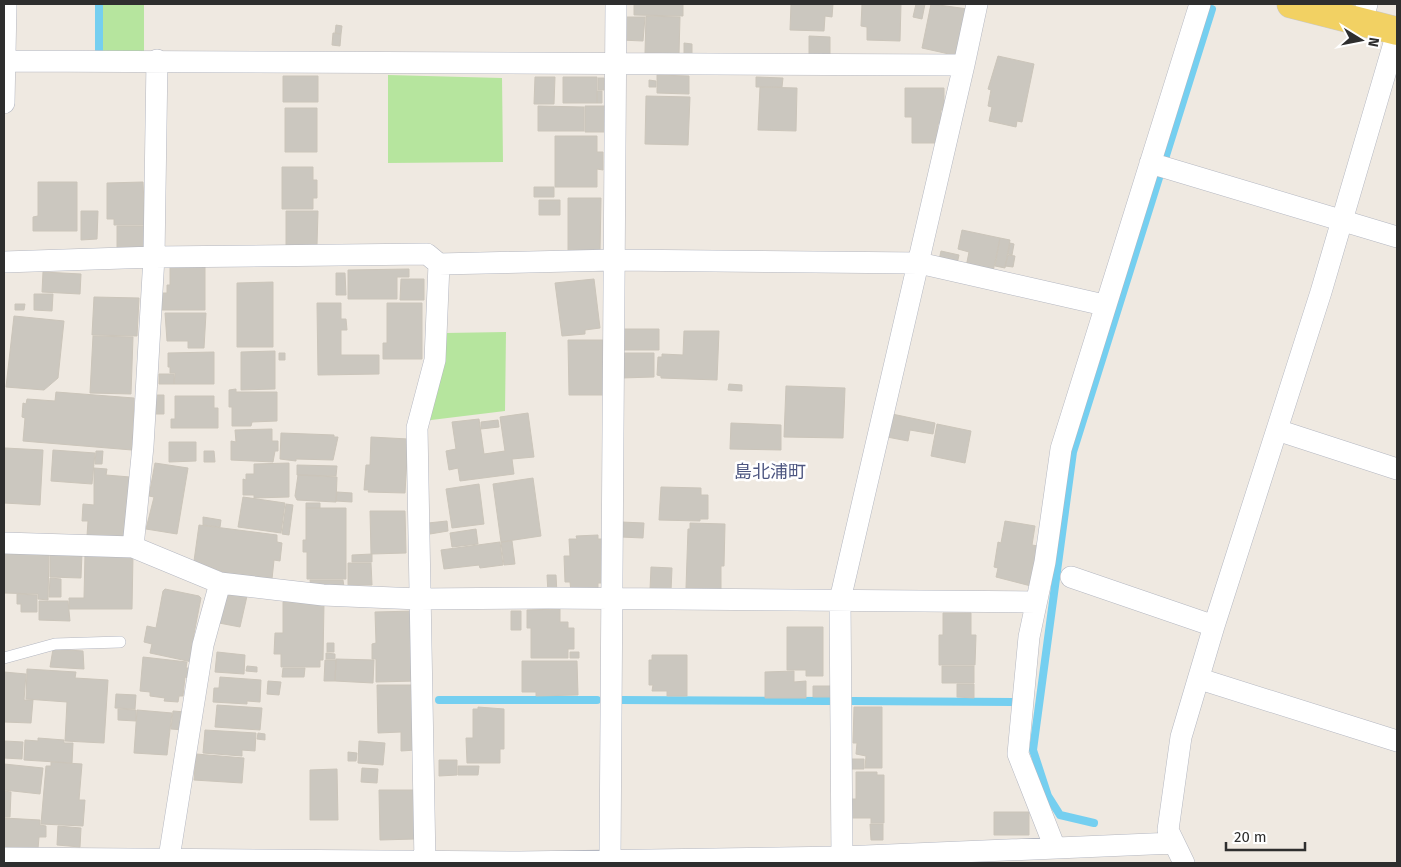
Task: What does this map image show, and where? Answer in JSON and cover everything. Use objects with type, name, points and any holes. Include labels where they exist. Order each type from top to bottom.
[{"type":"main road","points":[[1291,4],[1364,13],[1397,32]]},
{"type":"street","points":[[4,103],[6,4]]},
{"type":"street","points":[[610,860],[616,4]]},
{"type":"street","points":[[842,856],[840,600],[977,4]]},
{"type":"street","points":[[1055,848],[1018,754],[1029,637],[1045,562],[1061,449],[1104,305],[1159,165],[1200,4]]},
{"type":"street","points":[[1184,863],[1168,830],[1182,737],[1214,626],[1342,219],[1397,32]]},
{"type":"street","points":[[4,61],[157,60],[964,66]]},
{"type":"street","points":[[133,547],[143,446],[154,257],[157,60]]},
{"type":"street","points":[[1159,165],[1397,236]]},
{"type":"street","points":[[4,262],[154,257],[427,254],[439,264],[614,260],[918,263],[1104,305]]},
{"type":"street","points":[[425,862],[417,428],[435,360],[439,264]]},
{"type":"street","points":[[1277,430],[1397,468]]},
{"type":"street","points":[[4,543],[133,547],[220,583],[323,595],[419,599],[612,598],[1036,602]]},
{"type":"street","points":[[1071,577],[1214,626]]},
{"type":"street","points":[[169,858],[203,645],[220,583]]},
{"type":"street","points":[[1200,679],[1397,741]]},
{"type":"street","points":[[4,858],[169,858],[425,862],[610,860],[842,856],[1174,843]]},
{"type":"lane","points":[[4,658],[55,644],[120,642]]},
{"type":"green space","points":[[103,4],[144,4],[144,52],[102,51]]},
{"type":"green space","points":[[388,75],[502,78],[503,162],[388,163]]},
{"type":"green space","points":[[506,332],[505,411],[423,421],[445,333]]},
{"type":"building","points":[[634,4],[683,4],[683,16],[634,15]]},
{"type":"building","points":[[791,4],[833,4],[832,17],[825,16],[824,31],[790,30]]},
{"type":"building","points":[[862,4],[901,4],[900,41],[867,40],[867,27],[861,26]]},
{"type":"building","points":[[916,4],[925,4],[922,19],[913,17]]},
{"type":"building","points":[[931,4],[968,9],[958,56],[922,48]]},
{"type":"building","points":[[646,16],[680,17],[679,54],[645,53]]},
{"type":"building","points":[[622,17],[645,17],[643,41],[621,40]]},
{"type":"building","points":[[336,25],[342,26],[341,34],[335,33]]},
{"type":"building","points":[[333,33],[341,34],[340,46],[332,45]]},
{"type":"building","points":[[809,36],[830,37],[830,57],[809,56]]},
{"type":"building","points":[[684,43],[692,44],[692,55],[684,55]]},
{"type":"building","points":[[998,56],[1034,64],[1022,122],[1017,121],[1016,127],[989,121],[992,107],[988,106],[991,90],[988,89]]},
{"type":"building","points":[[657,75],[689,76],[689,94],[657,93]]},
{"type":"building","points":[[283,76],[318,76],[318,102],[283,102]]},
{"type":"building","points":[[535,77],[555,77],[554,104],[534,104]]},
{"type":"building","points":[[563,77],[597,77],[597,103],[563,103]]},
{"type":"building","points":[[756,77],[783,78],[782,87],[756,87]]},
{"type":"building","points":[[598,78],[604,78],[604,90],[598,90]]},
{"type":"building","points":[[649,80],[656,81],[656,87],[649,87]]},
{"type":"building","points":[[760,87],[797,88],[796,131],[758,130]]},
{"type":"building","points":[[905,88],[944,88],[944,110],[941,110],[941,124],[938,124],[937,143],[912,143],[912,117],[905,117]]},
{"type":"building","points":[[597,91],[602,91],[602,103],[597,103]]},
{"type":"building","points":[[646,96],[690,97],[688,145],[645,144]]},
{"type":"building","points":[[538,106],[584,107],[584,131],[538,131]]},
{"type":"building","points":[[585,106],[606,106],[606,132],[585,132]]},
{"type":"building","points":[[285,108],[317,108],[317,152],[285,152]]},
{"type":"building","points":[[555,136],[597,136],[597,152],[603,152],[603,170],[597,169],[597,187],[555,187]]},
{"type":"building","points":[[282,167],[313,167],[313,180],[317,180],[317,198],[313,198],[313,209],[282,209]]},
{"type":"building","points":[[38,182],[77,182],[77,231],[33,231],[33,217],[38,216]]},
{"type":"building","points":[[143,182],[145,225],[114,225],[114,219],[107,219],[107,183]]},
{"type":"building","points":[[534,187],[554,187],[554,197],[534,197]]},
{"type":"building","points":[[568,198],[601,198],[600,252],[568,252]]},
{"type":"building","points":[[539,200],[560,200],[560,215],[539,215]]},
{"type":"building","points":[[81,211],[98,211],[97,239],[81,240]]},
{"type":"building","points":[[286,211],[318,211],[317,245],[286,245]]},
{"type":"building","points":[[117,226],[145,226],[146,249],[117,249]]},
{"type":"building","points":[[962,230],[1000,238],[993,272],[966,267],[969,252],[958,249]]},
{"type":"building","points":[[1000,238],[1010,240],[1005,268],[995,266]]},
{"type":"building","points":[[1010,243],[1014,244],[1012,255],[1008,254]]},
{"type":"building","points":[[941,251],[959,255],[957,264],[939,260]]},
{"type":"building","points":[[1008,255],[1015,256],[1013,267],[1005,266]]},
{"type":"building","points":[[170,267],[205,267],[205,310],[159,310],[159,293],[167,293],[167,285],[170,285]]},
{"type":"building","points":[[409,269],[409,277],[397,277],[397,299],[348,299],[348,270]]},
{"type":"building","points":[[43,272],[81,274],[80,294],[42,292]]},
{"type":"building","points":[[336,273],[345,273],[346,295],[336,295]]},
{"type":"building","points":[[401,279],[424,279],[424,300],[400,300]]},
{"type":"building","points":[[594,279],[600,328],[585,330],[585,334],[562,336],[555,283]]},
{"type":"building","points":[[273,282],[273,347],[237,347],[237,283]]},
{"type":"building","points":[[34,294],[53,294],[52,311],[34,310]]},
{"type":"building","points":[[94,297],[139,298],[137,336],[92,335]]},
{"type":"building","points":[[317,303],[341,303],[341,319],[346,319],[347,330],[341,330],[341,355],[379,355],[379,374],[318,375]]},
{"type":"building","points":[[387,303],[422,303],[422,359],[383,359],[383,343],[387,343]]},
{"type":"building","points":[[15,304],[25,304],[24,310],[15,310]]},
{"type":"building","points":[[165,313],[206,313],[204,348],[188,348],[188,341],[167,341]]},
{"type":"building","points":[[14,316],[64,321],[58,378],[44,390],[6,387]]},
{"type":"building","points":[[622,329],[659,329],[659,350],[622,350]]},
{"type":"building","points":[[684,331],[719,331],[717,380],[661,378],[661,376],[657,375],[658,357],[662,357],[662,354],[683,355]]},
{"type":"building","points":[[93,336],[133,337],[131,394],[90,393]]},
{"type":"building","points":[[568,340],[603,340],[604,395],[569,395]]},
{"type":"building","points":[[275,351],[275,389],[241,390],[241,352]]},
{"type":"building","points":[[214,352],[214,384],[174,384],[175,373],[170,373],[168,353]]},
{"type":"building","points":[[279,353],[285,353],[285,360],[279,360]]},
{"type":"building","points":[[624,353],[654,353],[654,377],[621,378],[621,361],[624,361]]},
{"type":"building","points":[[159,374],[174,374],[174,384],[159,384]]},
{"type":"building","points":[[729,384],[742,385],[742,391],[728,390]]},
{"type":"building","points":[[786,386],[845,388],[843,438],[784,437]]},
{"type":"building","points":[[236,389],[236,392],[277,392],[277,421],[252,422],[251,426],[232,426],[232,407],[229,407],[229,390]]},
{"type":"building","points":[[56,392],[134,398],[132,450],[23,441],[25,418],[22,417],[23,403],[26,404],[27,399],[55,401]]},
{"type":"building","points":[[153,395],[164,395],[164,414],[153,414]]},
{"type":"building","points":[[175,396],[214,396],[214,408],[218,408],[218,428],[171,428],[171,419],[175,419]]},
{"type":"building","points":[[528,413],[534,457],[512,459],[514,474],[460,481],[458,468],[449,470],[446,451],[456,449],[452,422],[479,419],[484,454],[505,451],[500,417]]},
{"type":"building","points":[[892,414],[935,423],[933,434],[910,430],[908,441],[887,437]]},
{"type":"building","points":[[498,420],[499,427],[481,429],[481,422]]},
{"type":"building","points":[[731,423],[781,425],[781,450],[730,449]]},
{"type":"building","points":[[937,424],[971,431],[965,463],[931,456]]},
{"type":"building","points":[[272,429],[272,441],[278,441],[278,451],[275,451],[273,462],[231,460],[231,441],[236,442],[235,430]]},
{"type":"building","points":[[281,433],[334,435],[334,437],[338,437],[333,460],[296,459],[296,461],[280,459]]},
{"type":"building","points":[[371,437],[408,439],[405,493],[368,492],[369,490],[364,490],[366,465],[370,465]]},
{"type":"building","points":[[169,442],[196,442],[196,461],[169,462]]},
{"type":"building","points":[[5,448],[43,450],[40,505],[4,503]]},
{"type":"building","points":[[53,450],[95,453],[92,484],[51,481]]},
{"type":"building","points":[[96,451],[103,451],[102,464],[95,464]]},
{"type":"building","points":[[204,451],[214,451],[215,462],[204,462]]},
{"type":"building","points":[[155,463],[188,468],[177,534],[146,529],[154,497],[149,496]]},
{"type":"building","points":[[289,463],[289,497],[254,498],[254,495],[243,495],[243,479],[246,480],[246,474],[254,474],[254,464]]},
{"type":"building","points":[[297,465],[337,466],[336,476],[297,475]]},
{"type":"building","points":[[94,468],[107,469],[106,475],[130,477],[126,538],[87,536],[88,521],[82,521],[83,504],[94,505]]},
{"type":"building","points":[[298,475],[337,477],[336,502],[297,500],[295,496]]},
{"type":"building","points":[[533,478],[541,536],[501,542],[493,484]]},
{"type":"building","points":[[479,484],[484,524],[452,528],[446,489]]},
{"type":"building","points":[[661,487],[701,488],[701,495],[708,495],[708,519],[700,519],[700,521],[659,520]]},
{"type":"building","points":[[337,492],[352,493],[352,502],[336,501]]},
{"type":"building","points":[[243,497],[285,503],[281,533],[238,527]]},
{"type":"building","points":[[306,503],[320,503],[320,508],[306,508]]},
{"type":"building","points":[[286,504],[293,505],[289,535],[282,534]]},
{"type":"building","points":[[306,508],[346,508],[346,579],[307,579],[307,552],[303,552],[303,540],[306,540]]},
{"type":"building","points":[[370,511],[405,511],[406,553],[371,554]]},
{"type":"building","points":[[203,517],[221,520],[220,527],[203,525]]},
{"type":"building","points":[[447,521],[448,531],[430,534],[428,523]]},
{"type":"building","points":[[1005,521],[1035,526],[1032,545],[1038,546],[1031,586],[996,577],[998,568],[994,567],[998,542],[1001,543]]},
{"type":"building","points":[[621,522],[644,523],[643,538],[621,537]]},
{"type":"building","points":[[690,523],[725,524],[724,566],[721,566],[721,589],[686,588],[688,529],[690,529]]},
{"type":"building","points":[[199,525],[277,535],[277,542],[282,543],[280,561],[274,560],[272,579],[226,573],[194,561]]},
{"type":"building","points":[[476,529],[478,544],[452,547],[450,533]]},
{"type":"building","points":[[598,535],[598,539],[602,539],[604,583],[598,583],[598,591],[571,592],[570,582],[565,582],[564,556],[570,556],[569,539],[577,539],[576,536]]},
{"type":"building","points":[[512,541],[515,564],[504,565],[501,542]]},
{"type":"building","points":[[500,542],[503,565],[480,568],[479,565],[444,569],[441,550]]},
{"type":"building","points":[[4,551],[49,552],[48,600],[38,599],[38,594],[4,593]]},
{"type":"building","points":[[50,552],[82,553],[81,578],[50,577]]},
{"type":"building","points":[[85,554],[133,555],[132,609],[69,609],[69,598],[84,598]]},
{"type":"building","points":[[372,554],[372,562],[352,562],[352,555]]},
{"type":"building","points":[[348,563],[371,563],[372,585],[348,585]]},
{"type":"building","points":[[651,567],[672,568],[671,591],[650,590]]},
{"type":"building","points":[[547,575],[556,575],[557,594],[548,594]]},
{"type":"building","points":[[50,578],[61,579],[61,597],[49,597]]},
{"type":"building","points":[[310,580],[343,580],[344,587],[311,587]]},
{"type":"building","points":[[165,589],[201,598],[193,639],[196,640],[192,662],[150,653],[152,644],[144,642],[147,626],[156,628]]},
{"type":"building","points":[[226,592],[247,596],[240,627],[219,623]]},
{"type":"building","points":[[17,594],[37,595],[37,612],[21,612],[21,604],[17,604]]},
{"type":"building","points":[[39,601],[68,601],[70,621],[39,620]]},
{"type":"building","points":[[283,602],[324,603],[323,660],[320,660],[320,667],[281,667],[281,654],[274,654],[275,633],[283,633]]},
{"type":"building","points":[[560,609],[560,622],[568,622],[568,628],[574,628],[574,649],[568,649],[568,658],[531,658],[531,628],[527,628],[527,610]]},
{"type":"building","points":[[416,611],[416,681],[376,682],[376,659],[372,659],[372,644],[376,643],[375,612]]},
{"type":"building","points":[[511,611],[521,611],[521,630],[511,630]]},
{"type":"building","points":[[943,613],[971,613],[971,635],[976,635],[975,665],[939,665],[939,635],[943,635]]},
{"type":"building","points":[[787,627],[823,627],[823,676],[806,676],[806,670],[787,670]]},
{"type":"building","points":[[327,643],[334,643],[334,652],[327,652]]},
{"type":"building","points":[[53,649],[83,651],[84,669],[50,667]]},
{"type":"building","points":[[217,652],[245,655],[244,674],[215,672]]},
{"type":"building","points":[[570,652],[579,652],[579,658],[570,658]]},
{"type":"building","points":[[326,653],[335,654],[335,659],[326,659]]},
{"type":"building","points":[[652,655],[687,655],[687,696],[667,696],[667,691],[652,691],[653,685],[649,685],[649,660],[652,660]]},
{"type":"building","points":[[143,657],[187,662],[186,668],[191,668],[189,678],[185,677],[183,696],[179,696],[178,702],[164,701],[165,698],[150,696],[150,692],[140,691]]},
{"type":"building","points":[[336,659],[374,660],[373,683],[335,681]]},
{"type":"building","points":[[325,660],[336,660],[335,681],[324,681]]},
{"type":"building","points":[[522,661],[577,661],[578,695],[536,696],[536,692],[522,692]]},
{"type":"building","points":[[247,666],[257,667],[257,672],[246,671]]},
{"type":"building","points":[[942,666],[974,666],[974,683],[942,683]]},
{"type":"building","points":[[283,668],[305,668],[304,677],[282,677]]},
{"type":"building","points":[[27,669],[76,672],[75,678],[108,680],[104,743],[65,741],[67,702],[26,699]]},
{"type":"building","points":[[794,671],[794,682],[806,681],[806,698],[765,698],[765,672]]},
{"type":"building","points":[[4,672],[26,674],[24,700],[33,700],[31,723],[4,722]]},
{"type":"building","points":[[220,677],[261,680],[260,702],[247,701],[247,704],[213,702],[214,688],[219,688]]},
{"type":"building","points":[[268,681],[281,682],[279,695],[267,694]]},
{"type":"building","points":[[957,684],[974,684],[974,698],[957,697]]},
{"type":"building","points":[[377,685],[416,685],[416,750],[401,751],[401,732],[378,733]]},
{"type":"building","points":[[813,686],[832,686],[832,697],[813,697]]},
{"type":"building","points":[[116,694],[136,695],[135,709],[115,708]]},
{"type":"building","points":[[217,705],[262,708],[260,730],[215,727]]},
{"type":"building","points":[[478,707],[504,709],[504,749],[500,749],[500,763],[467,763],[466,738],[473,738],[473,709],[478,709]]},
{"type":"building","points":[[854,707],[882,707],[882,768],[865,768],[866,756],[856,754],[857,743],[853,743]]},
{"type":"building","points":[[118,709],[136,710],[136,721],[118,720]]},
{"type":"building","points":[[137,710],[172,713],[167,755],[134,753]]},
{"type":"building","points":[[173,711],[185,712],[184,730],[171,729]]},
{"type":"building","points":[[205,730],[256,733],[255,751],[242,750],[242,756],[203,753]]},
{"type":"building","points":[[258,733],[265,734],[265,740],[257,739]]},
{"type":"building","points":[[38,738],[64,740],[64,743],[73,743],[72,763],[24,760],[25,740],[38,741]]},
{"type":"building","points":[[5,741],[23,742],[22,759],[4,758]]},
{"type":"building","points":[[359,741],[385,743],[383,765],[358,763]]},
{"type":"building","points":[[348,752],[357,753],[356,761],[348,761]]},
{"type":"building","points":[[196,754],[244,758],[242,783],[194,780]]},
{"type":"building","points":[[851,759],[864,759],[864,769],[851,769]]},
{"type":"building","points":[[439,760],[457,760],[457,775],[439,776]]},
{"type":"building","points":[[51,762],[82,764],[79,800],[85,800],[83,826],[41,824],[46,766],[51,766]]},
{"type":"building","points":[[4,764],[43,768],[40,794],[4,790]]},
{"type":"building","points":[[458,766],[479,766],[478,775],[458,775]]},
{"type":"building","points":[[362,768],[378,769],[377,783],[361,782]]},
{"type":"building","points":[[337,769],[338,820],[310,820],[310,770]]},
{"type":"building","points":[[856,772],[877,772],[877,775],[884,775],[884,823],[871,823],[871,818],[852,818],[852,799],[856,799]]},
{"type":"building","points":[[379,790],[414,790],[415,839],[380,840]]},
{"type":"building","points":[[4,791],[11,792],[10,817],[4,817]]},
{"type":"building","points":[[994,812],[1029,812],[1029,835],[994,835]]},
{"type":"building","points":[[4,818],[40,820],[40,825],[46,826],[46,837],[39,837],[38,849],[4,847]]},
{"type":"building","points":[[870,824],[883,824],[883,840],[871,840]]},
{"type":"building","points":[[58,826],[81,828],[80,847],[57,845]]},
{"type":"waterway","points":[[99,4],[99,50]]},
{"type":"waterway","points":[[1094,823],[1060,815],[1048,796],[1033,750],[1073,452],[1212,9]]},
{"type":"waterway","points":[[439,700],[597,700]]},
{"type":"waterway","points":[[620,700],[831,701]]},
{"type":"waterway","points":[[851,701],[1013,702]]},
{"type":"district","name":"島北浦町","points":[[770,472]]}]
